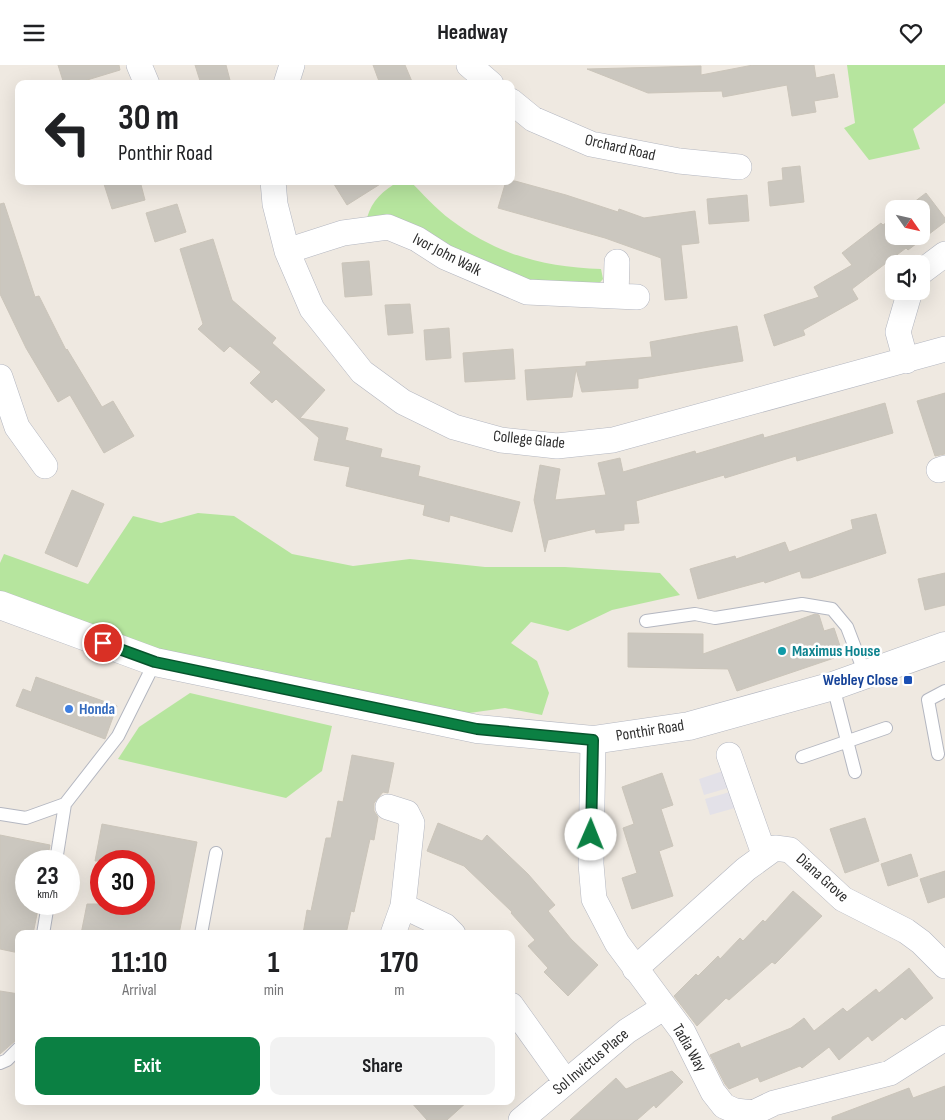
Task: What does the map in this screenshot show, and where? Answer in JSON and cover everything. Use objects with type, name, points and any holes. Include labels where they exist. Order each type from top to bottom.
[{"type":"main road","name":"Ponthir Road","points":[[0,605],[155,662],[477,729],[593,740],[689,726],[833,686],[945,646]]},
{"type":"street","points":[[139,65],[145,80]]},
{"type":"street","points":[[287,80],[292,65]]},
{"type":"street","points":[[469,65],[486,80]]},
{"type":"street","name":"Orchard Road","points":[[515,104],[533,119],[591,144],[678,161],[739,167]]},
{"type":"street","name":"College Glade","points":[[273,185],[275,205],[287,251],[312,309],[362,372],[403,402],[446,423],[500,439],[557,446],[613,440],[945,349]]},
{"type":"street","name":"Ivor John Walk","points":[[287,251],[343,233],[388,227],[418,239],[445,257],[527,292],[627,296],[617,262]]},
{"type":"street","points":[[930,265],[945,254]]},
{"type":"street","points":[[906,361],[898,331],[907,300]]},
{"type":"street","points":[[0,377],[17,427],[43,454]]},
{"type":"street","name":"Tadia Way","points":[[593,740],[591,864],[594,899],[617,943],[663,1008],[683,1032],[713,1092],[724,1106],[735,1111],[753,1113],[774,1103],[890,1073],[945,1038]]},
{"type":"street","points":[[635,969],[764,854],[729,755]]},
{"type":"street","points":[[388,807],[407,813],[412,823],[403,906],[394,930]]},
{"type":"street","name":"Diana Grove","points":[[764,854],[775,848],[790,850],[842,899],[906,931],[921,942],[945,967]]},
{"type":"street","points":[[403,906],[445,926],[449,930]]},
{"type":"street","name":"Sol Invictus Place","points":[[521,1120],[627,1031],[663,1008]]},
{"type":"street","points":[[515,1011],[566,1082]]},
{"type":"lane","points":[[646,621],[695,614],[715,618],[802,604],[832,609],[847,627],[865,673]]},
{"type":"lane","points":[[58,850],[65,804],[118,736],[155,662]]},
{"type":"lane","points":[[833,686],[855,772]]},
{"type":"lane","points":[[938,754],[928,699],[945,691]]},
{"type":"lane","points":[[802,757],[886,728]]},
{"type":"lane","points":[[0,814],[26,818],[65,804]]},
{"type":"lane","points":[[202,930],[216,853]]},
{"type":"lane","points":[[44,930],[46,915]]},
{"type":"lane","points":[[0,1063],[8,1060],[15,1052]]},
{"type":"shaded area","points":[[723,771],[728,788],[704,795],[699,779]]},
{"type":"shaded area","points":[[730,792],[735,808],[710,815],[705,799]]},
{"type":"green space","points":[[847,65],[945,65],[945,103],[913,129],[920,149],[869,160],[844,128],[855,123]]},
{"type":"green space","points":[[393,185],[414,185],[445,216],[486,242],[522,257],[541,262],[601,269],[603,279],[596,287],[542,285],[367,218],[372,206]]},
{"type":"green space","points":[[198,513],[234,516],[292,554],[353,566],[410,559],[485,567],[565,567],[660,573],[680,595],[612,610],[568,631],[531,622],[511,643],[537,661],[549,693],[542,715],[505,708],[462,714],[155,650],[0,593],[0,563],[4,554],[88,584],[133,516],[161,523]]},
{"type":"green space","points":[[190,693],[332,726],[322,771],[286,798],[118,759],[139,727]]},
{"type":"building","points":[[58,65],[119,65],[120,70],[87,80],[63,80]]},
{"type":"building","points":[[195,65],[226,65],[230,80],[200,80]]},
{"type":"building","points":[[373,65],[405,65],[411,80],[379,80]]},
{"type":"building","points":[[753,65],[814,65],[816,78],[834,74],[838,97],[814,101],[816,112],[792,116],[787,85],[723,97],[722,91],[648,93],[587,69],[701,66],[701,75]]},
{"type":"building","points":[[800,166],[804,202],[770,206],[768,182],[783,180],[782,168]]},
{"type":"building","points":[[515,181],[618,212],[619,209],[644,218],[695,211],[699,243],[681,245],[687,298],[665,300],[661,258],[605,238],[498,208],[505,185],[515,185]]},
{"type":"building","points":[[104,185],[141,185],[145,200],[112,209]]},
{"type":"building","points":[[334,185],[379,185],[347,205]]},
{"type":"building","points":[[926,193],[945,218],[945,222],[930,233],[930,200],[917,200]]},
{"type":"building","points":[[747,195],[749,221],[709,224],[707,199]]},
{"type":"building","points":[[4,203],[35,297],[39,296],[66,350],[102,407],[113,401],[134,436],[104,453],[70,395],[58,402],[26,348],[0,294],[0,204]]},
{"type":"building","points":[[177,204],[186,232],[155,242],[146,213]]},
{"type":"building","points":[[881,223],[883,225],[885,224],[885,245],[915,245],[908,250],[906,248],[897,255],[885,255],[885,264],[852,289],[858,299],[803,330],[805,335],[774,346],[764,315],[819,297],[814,287],[852,265],[842,253]]},
{"type":"building","points":[[213,239],[232,300],[276,338],[272,343],[325,390],[300,418],[348,428],[345,440],[382,449],[380,457],[420,466],[418,476],[520,502],[512,532],[450,515],[449,522],[423,515],[425,505],[346,486],[350,467],[314,460],[319,438],[276,399],[272,403],[250,383],[261,372],[230,346],[224,352],[198,329],[203,324],[180,249]]},
{"type":"building","points":[[369,261],[372,295],[345,297],[342,263]]},
{"type":"building","points":[[410,304],[413,333],[388,335],[385,305]]},
{"type":"building","points":[[737,326],[743,361],[638,379],[638,388],[582,392],[576,369],[572,397],[527,400],[525,370],[586,366],[586,362],[652,357],[650,342]]},
{"type":"building","points":[[449,328],[451,358],[426,360],[424,330]]},
{"type":"building","points":[[513,349],[515,379],[465,382],[463,353]]},
{"type":"building","points":[[945,393],[945,454],[935,456],[917,401]]},
{"type":"building","points":[[885,403],[893,433],[797,461],[796,456],[725,478],[724,475],[636,501],[639,523],[624,524],[624,530],[596,533],[595,529],[548,540],[545,552],[534,500],[540,465],[560,469],[555,500],[606,495],[598,463],[620,458],[623,472],[695,451],[696,454],[763,434],[764,438]]},
{"type":"building","points":[[72,490],[104,504],[77,567],[45,553]]},
{"type":"building","points":[[876,514],[886,553],[810,578],[802,578],[800,571],[765,583],[764,581],[698,599],[690,569],[735,556],[736,559],[785,542],[789,552],[853,529],[851,520]]},
{"type":"building","points":[[945,573],[945,605],[925,610],[918,579]]},
{"type":"building","name":"Maximus House","points":[[815,614],[819,615],[824,631],[834,628],[843,655],[737,691],[728,669],[628,667],[628,633],[703,634],[703,654]]},
{"type":"building","points":[[36,677],[117,706],[105,739],[16,706],[23,689],[31,692]]},
{"type":"building","points":[[352,755],[394,763],[388,793],[383,792],[374,803],[374,811],[378,817],[374,840],[370,839],[354,912],[351,911],[347,930],[304,930],[307,910],[311,911],[326,838],[331,838],[338,801],[343,802]]},
{"type":"building","points":[[662,773],[673,805],[661,809],[673,846],[659,851],[673,896],[632,909],[622,878],[637,873],[623,828],[634,824],[622,787]]},
{"type":"building","points":[[865,818],[879,861],[845,873],[830,829]]},
{"type":"building","points":[[438,823],[482,841],[487,835],[528,874],[555,905],[548,911],[571,939],[598,965],[568,996],[544,972],[548,968],[528,946],[535,940],[512,912],[464,866],[427,851]]},
{"type":"building","points":[[102,824],[197,842],[180,930],[82,930],[87,904],[90,904],[90,915],[155,915],[155,850],[97,850]]},
{"type":"building","points":[[0,835],[50,845],[49,850],[15,850],[15,915],[37,915],[34,930],[15,930],[15,952],[0,949]]},
{"type":"building","points":[[911,854],[918,876],[888,886],[881,864]]},
{"type":"building","points":[[945,871],[945,897],[928,903],[920,879]]},
{"type":"building","points":[[793,891],[822,916],[775,964],[772,962],[729,1000],[726,998],[697,1026],[674,996],[718,956],[720,959],[740,938],[743,941],[763,920],[765,922]]},
{"type":"building","points":[[909,968],[933,998],[905,1020],[902,1017],[872,1041],[868,1036],[839,1060],[829,1047],[802,1068],[800,1066],[760,1082],[758,1077],[729,1089],[725,1084],[710,1055],[739,1043],[741,1048],[791,1028],[804,1018],[814,1031],[843,1008],[847,1012],[876,989],[879,993]]},
{"type":"building","points":[[0,991],[15,993],[15,1041],[0,1054]]},
{"type":"building","points":[[672,1071],[683,1082],[656,1108],[654,1105],[637,1120],[570,1120],[616,1078],[626,1089]]},
{"type":"building","points":[[945,1086],[945,1120],[832,1120],[832,1117],[909,1088],[913,1098]]},
{"type":"building","points":[[414,1105],[464,1105],[447,1120],[427,1120]]},
{"type":"place","name":"Maximus House","points":[[782,651]]},
{"type":"place","name":"Webley Close","points":[[908,680]]},
{"type":"place","name":"Honda","points":[[69,709]]},
{"type":"route","points":[[103,643],[155,662],[477,729],[538,737],[593,740],[591,835]]}]
